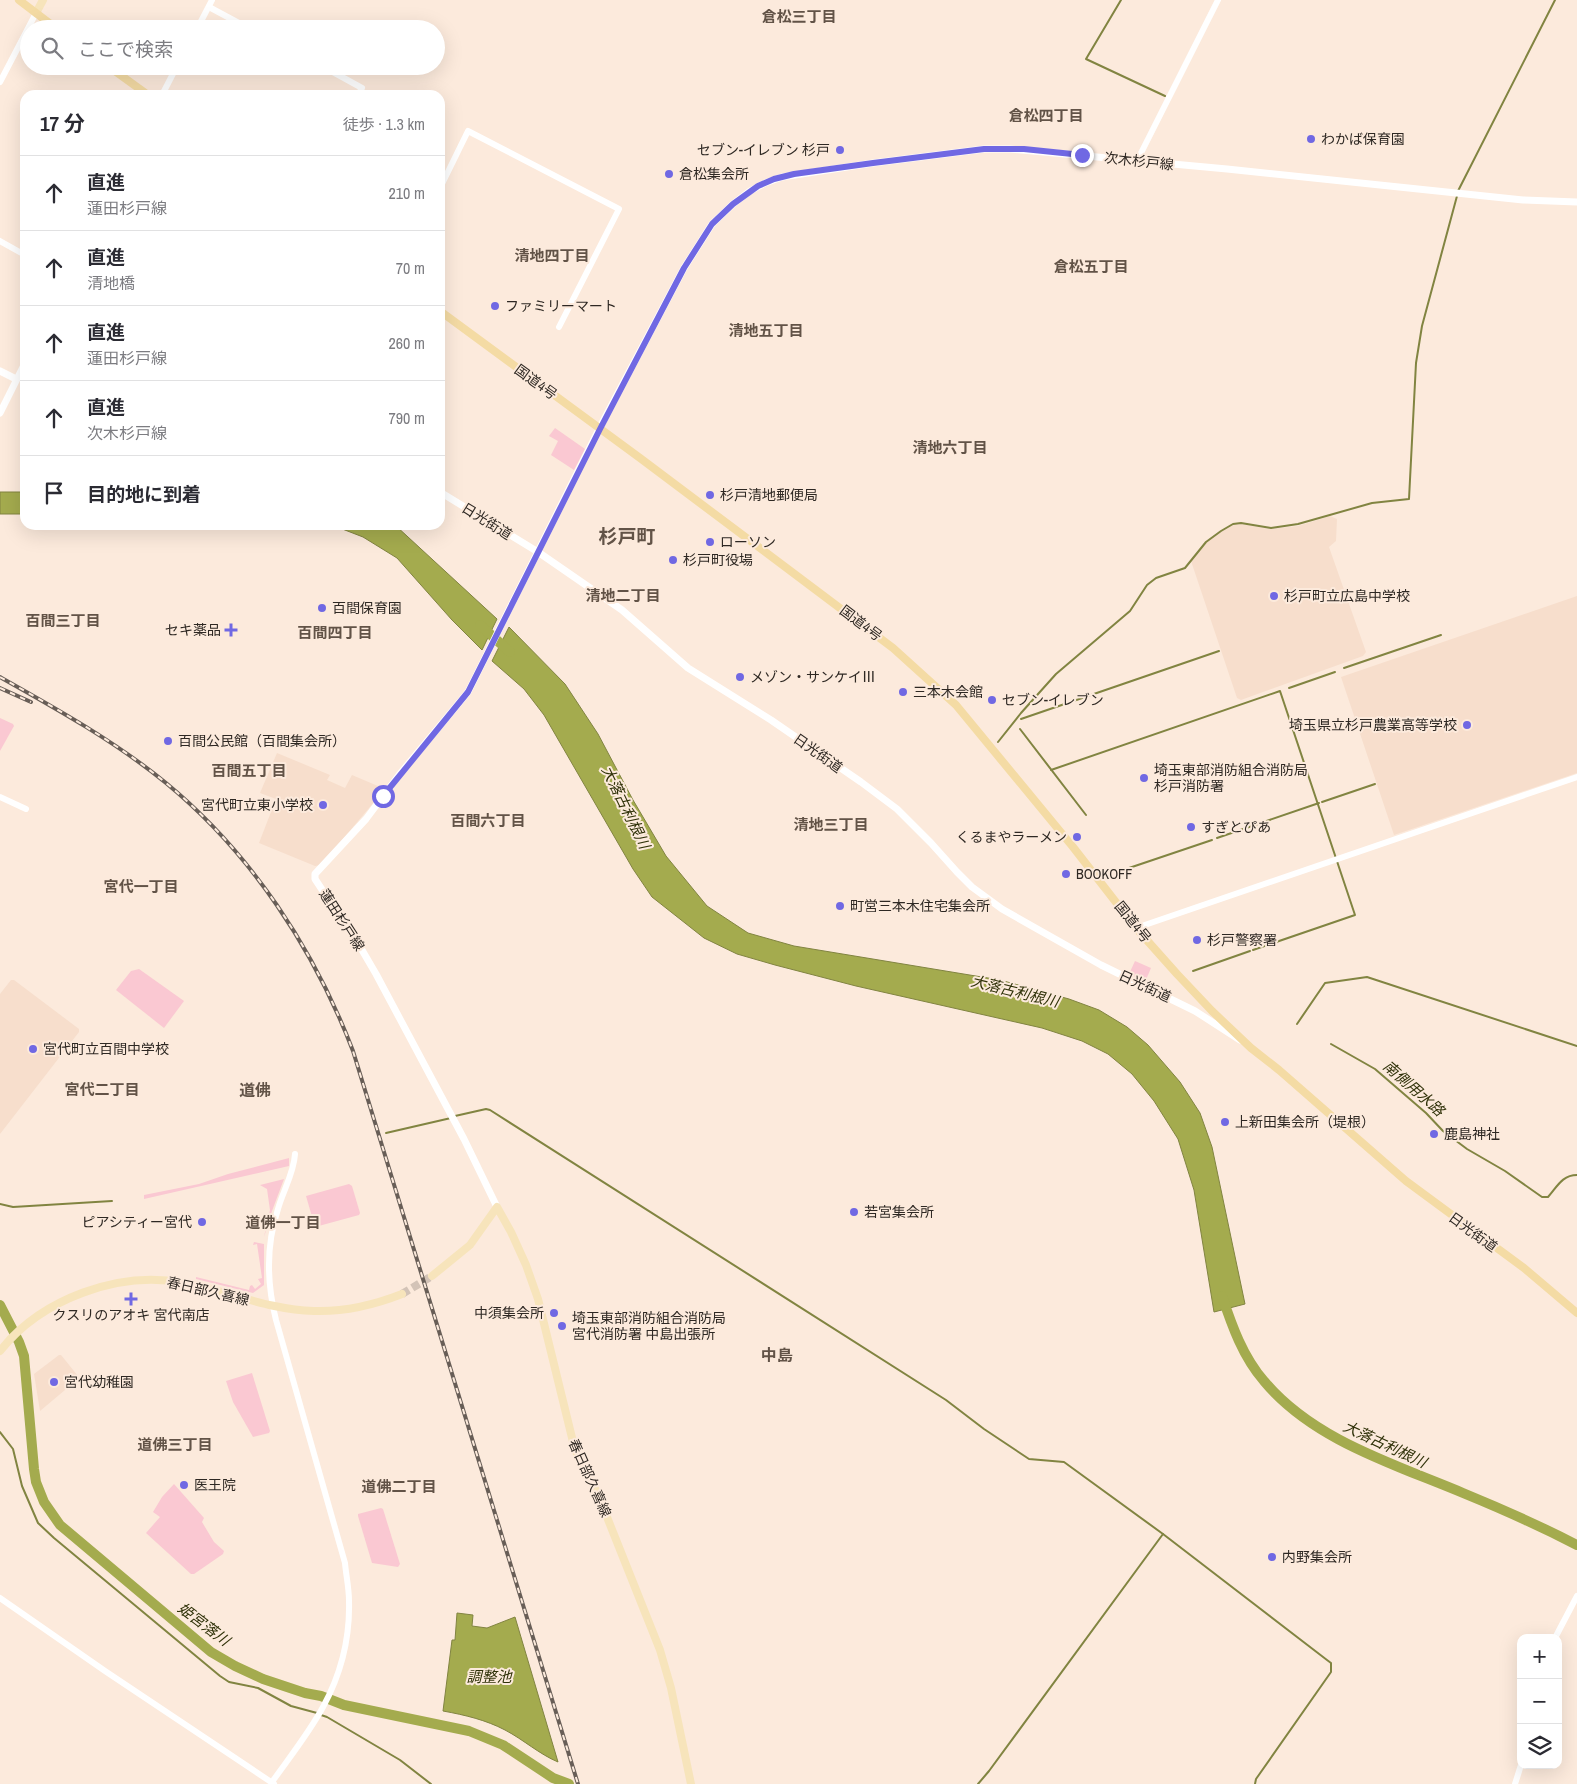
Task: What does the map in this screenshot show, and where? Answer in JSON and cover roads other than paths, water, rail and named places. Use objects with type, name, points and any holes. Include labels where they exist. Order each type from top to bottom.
[{"type":"highway","points":[[19,0],[44,20]]},
{"type":"highway","points":[[120,75],[141,90]]},
{"type":"highway","name":"国道4号","points":[[445,315],[870,629],[931,681],[956,705],[978,731],[1136,928],[1212,1011]]},
{"type":"highway","name":"日光街道","points":[[1212,1011],[1250,1048],[1279,1070],[1418,1191],[1524,1268],[1577,1313]]},
{"type":"main road","points":[[36,14],[43,0]]},
{"type":"main road","name":"次木杉戸線","points":[[600,429],[684,268],[704,234],[733,204],[758,186],[774,179],[794,174],[984,149],[1024,149],[1457,194],[1523,200],[1577,202]]},
{"type":"main road","points":[[0,371],[16,379]]},
{"type":"main road","points":[[0,413],[20,372]]},
{"type":"main road","points":[[538,552],[600,429]]},
{"type":"main road","name":"日光街道","points":[[445,495],[538,552],[631,616],[688,668],[771,720],[888,803],[914,825],[972,887],[1002,909],[1101,965],[1195,1010]]},
{"type":"main road","name":"蓮田杉戸線","points":[[497,1207],[464,1139],[362,950],[315,879],[315,874],[366,819],[399,775],[468,692],[538,552]]},
{"type":"main road","points":[[1195,1010],[1200,1004],[1201,999]]},
{"type":"main road","points":[[1195,1010],[1212,1011]]},
{"type":"main road","points":[[1195,1010],[1250,1048]]},
{"type":"main road","points":[[432,1276],[470,1245],[497,1207]]},
{"type":"main road","name":"春日部久喜線","points":[[497,1207],[526,1264],[538,1299],[575,1450],[597,1492],[660,1650],[671,1688],[691,1784]]},
{"type":"main road","name":"春日部久喜線","points":[[0,1351],[22,1329],[55,1306],[75,1296],[102,1287],[128,1282],[160,1280],[184,1282],[273,1306],[313,1311],[346,1310],[387,1300],[402,1294]]},
{"type":"street","points":[[202,20],[212,0]]},
{"type":"street","points":[[1137,160],[1218,0]]},
{"type":"street","points":[[209,7],[233,20]]},
{"type":"street","points":[[33,20],[36,14]]},
{"type":"street","points":[[0,82],[20,44]]},
{"type":"street","points":[[165,90],[173,75]]},
{"type":"street","points":[[338,75],[362,88],[361,90]]},
{"type":"street","points":[[445,178],[468,131],[619,209],[559,327]]},
{"type":"street","points":[[0,241],[20,252]]},
{"type":"street","points":[[1136,928],[1577,777]]},
{"type":"street","points":[[0,796],[26,809]]},
{"type":"street","points":[[0,1598],[105,1671],[273,1783],[323,1707],[345,1649],[348,1628],[349,1599],[345,1563],[273,1306],[270,1285],[270,1242],[278,1208],[293,1169],[295,1154]]},
{"type":"street","points":[[1557,1634],[1577,1596]]},
{"type":"street","points":[[1515,1784],[1520,1769]]},
{"type":"water","points":[[0,492],[20,492],[20,514],[0,514]]},
{"type":"water","points":[[345,530],[400,530],[497,619],[482,650],[452,620],[397,558],[363,537]]},
{"type":"water","points":[[509,627],[565,684],[598,734],[633,800],[666,856],[707,906],[748,933],[794,946],[1000,980],[1069,999],[1099,1010],[1127,1027],[1148,1045],[1180,1082],[1200,1113],[1212,1147],[1245,1304],[1214,1312],[1194,1190],[1178,1139],[1154,1101],[1132,1074],[1108,1054],[1082,1041],[1042,1028],[856,986],[737,954],[704,938],[652,897],[633,869],[544,715],[524,689],[492,661]]},
{"type":"water","name":"調整池","points":[[457,1613],[473,1615],[472,1626],[487,1628],[515,1617],[558,1762],[498,1726],[475,1718],[443,1711],[452,1640],[455,1640]]},
{"type":"waterway","points":[[1121,0],[1086,59],[1165,96]]},
{"type":"waterway","points":[[1458,191],[1555,0]]},
{"type":"waterway","points":[[998,742],[1056,674],[1130,611],[1147,585],[1156,578],[1185,568],[1206,542],[1221,531],[1233,524],[1241,523],[1271,528],[1298,524],[1372,503],[1409,499],[1416,363],[1422,326],[1457,196]]},
{"type":"waterway","name":"大落古利根川","points":[[480,625],[510,652]]},
{"type":"waterway","points":[[1344,668],[1441,635]]},
{"type":"waterway","points":[[1021,719],[1219,651]]},
{"type":"waterway","points":[[1289,688],[1335,672]]},
{"type":"waterway","points":[[1051,770],[1280,691],[1355,915],[1253,950]]},
{"type":"waterway","points":[[1020,729],[1086,815]]},
{"type":"waterway","points":[[1322,802],[1375,784]]},
{"type":"waterway","points":[[1217,838],[1319,803]]},
{"type":"waterway","points":[[1129,868],[1212,840]]},
{"type":"waterway","points":[[1193,971],[1250,951]]},
{"type":"waterway","points":[[1297,1024],[1325,983],[1367,977],[1577,1046]]},
{"type":"waterway","name":"南側用水路","points":[[1331,1044],[1375,1069],[1426,1113],[1443,1131],[1467,1149],[1505,1171],[1542,1197],[1548,1197],[1567,1177],[1577,1175]]},
{"type":"waterway","points":[[455,1116],[486,1109],[490,1110],[946,1400],[984,1429],[1029,1459],[1064,1462],[1163,1534],[1331,1663],[1331,1672],[1256,1779],[1255,1784]]},
{"type":"waterway","points":[[386,1133],[451,1118]]},
{"type":"waterway","points":[[0,1204],[13,1207],[112,1201]]},
{"type":"waterway","name":"大落古利根川","points":[[1222,1296],[1239,1341],[1250,1362],[1264,1381],[1284,1402],[1306,1419],[1330,1435],[1356,1448],[1506,1511],[1577,1545]]},
{"type":"waterway","name":"姫宮落川","points":[[0,1305],[24,1356],[36,1482],[44,1502],[60,1525],[211,1652],[235,1666],[263,1679],[305,1693],[321,1696],[344,1705],[469,1731],[503,1745],[553,1778],[569,1784]]},
{"type":"waterway","points":[[0,1432],[13,1449],[22,1486],[38,1523],[54,1538],[229,1682],[258,1688],[291,1706],[317,1713]]},
{"type":"waterway","points":[[978,1784],[1163,1534]]},
{"type":"waterway","points":[[321,1715],[400,1760],[431,1784]]},
{"type":"tunnel","points":[[402,1294],[432,1276]]},
{"type":"railway","points":[[0,677],[107,740],[147,768],[197,810],[226,840],[277,905],[319,976],[353,1051],[578,1784]]},
{"type":"railway","points":[[0,688],[31,702]]},
{"type":"place","name":"わかば保育園","points":[[1311,139]]},
{"type":"place","name":"セブン-イレブン 杉戸","points":[[840,150]]},
{"type":"place","name":"倉松集会所","points":[[669,174]]},
{"type":"place","name":"ファミリーマート","points":[[495,306]]},
{"type":"place","name":"杉戸清地郵便局","points":[[710,495]]},
{"type":"place","name":"ローソン","points":[[710,542]]},
{"type":"place","name":"杉戸町役場","points":[[673,560]]},
{"type":"place","name":"杉戸町立広島中学校","points":[[1274,596]]},
{"type":"place","name":"百間保育園","points":[[322,608]]},
{"type":"place","name":"セキ薬品","points":[[231,630]]},
{"type":"place","name":"メゾン・サンケイⅢ","points":[[740,677]]},
{"type":"place","name":"三本木会館","points":[[903,692]]},
{"type":"place","name":"セブン-イレブン","points":[[992,700]]},
{"type":"place","name":"埼玉県立杉戸農業高等学校","points":[[1467,725]]},
{"type":"place","name":"百間公民館（百間集会所）","points":[[168,741]]},
{"type":"place","name":"埼玉東部消防組合消防局 杉戸消防署","points":[[1144,778]]},
{"type":"place","name":"宮代町立東小学校","points":[[323,805]]},
{"type":"place","name":"すぎとぴあ","points":[[1191,827]]},
{"type":"place","name":"くるまやラーメン","points":[[1077,837]]},
{"type":"place","name":"BOOKOFF","points":[[1066,874]]},
{"type":"place","name":"町営三本木住宅集会所","points":[[840,906]]},
{"type":"place","name":"杉戸警察署","points":[[1197,940]]},
{"type":"place","name":"宮代町立百間中学校","points":[[33,1049]]},
{"type":"place","name":"上新田集会所（堤根）","points":[[1225,1122]]},
{"type":"place","name":"鹿島神社","points":[[1434,1134]]},
{"type":"place","name":"若宮集会所","points":[[854,1212]]},
{"type":"place","name":"ピアシティー宮代","points":[[202,1222]]},
{"type":"place","name":"クスリのアオキ 宮代南店","points":[[131,1299]]},
{"type":"place","name":"中須集会所","points":[[554,1313]]},
{"type":"place","name":"埼玉東部消防組合消防局 宮代消防署 中島出張所","points":[[562,1326]]},
{"type":"place","name":"宮代幼稚園","points":[[54,1382]]},
{"type":"place","name":"医王院","points":[[184,1485]]},
{"type":"place","name":"内野集会所","points":[[1272,1557]]},
{"type":"district","name":"倉松三丁目","points":[[799,16]]},
{"type":"district","name":"倉松四丁目","points":[[1046,115]]},
{"type":"district","name":"清地四丁目","points":[[552,255]]},
{"type":"district","name":"倉松五丁目","points":[[1091,266]]},
{"type":"district","name":"清地五丁目","points":[[766,330]]},
{"type":"district","name":"清地六丁目","points":[[950,447]]},
{"type":"district","name":"杉戸町","points":[[627,536]]},
{"type":"district","name":"清地二丁目","points":[[623,595]]},
{"type":"district","name":"百間三丁目","points":[[63,620]]},
{"type":"district","name":"百間四丁目","points":[[335,632]]},
{"type":"district","name":"百間五丁目","points":[[249,770]]},
{"type":"district","name":"百間六丁目","points":[[488,820]]},
{"type":"district","name":"清地三丁目","points":[[831,824]]},
{"type":"district","name":"宮代一丁目","points":[[141,886]]},
{"type":"district","name":"宮代二丁目","points":[[102,1089]]},
{"type":"district","name":"道佛","points":[[255,1090]]},
{"type":"district","name":"道佛一丁目","points":[[283,1222]]},
{"type":"district","name":"中島","points":[[777,1355]]},
{"type":"district","name":"道佛三丁目","points":[[175,1444]]},
{"type":"district","name":"道佛二丁目","points":[[399,1486]]}]
